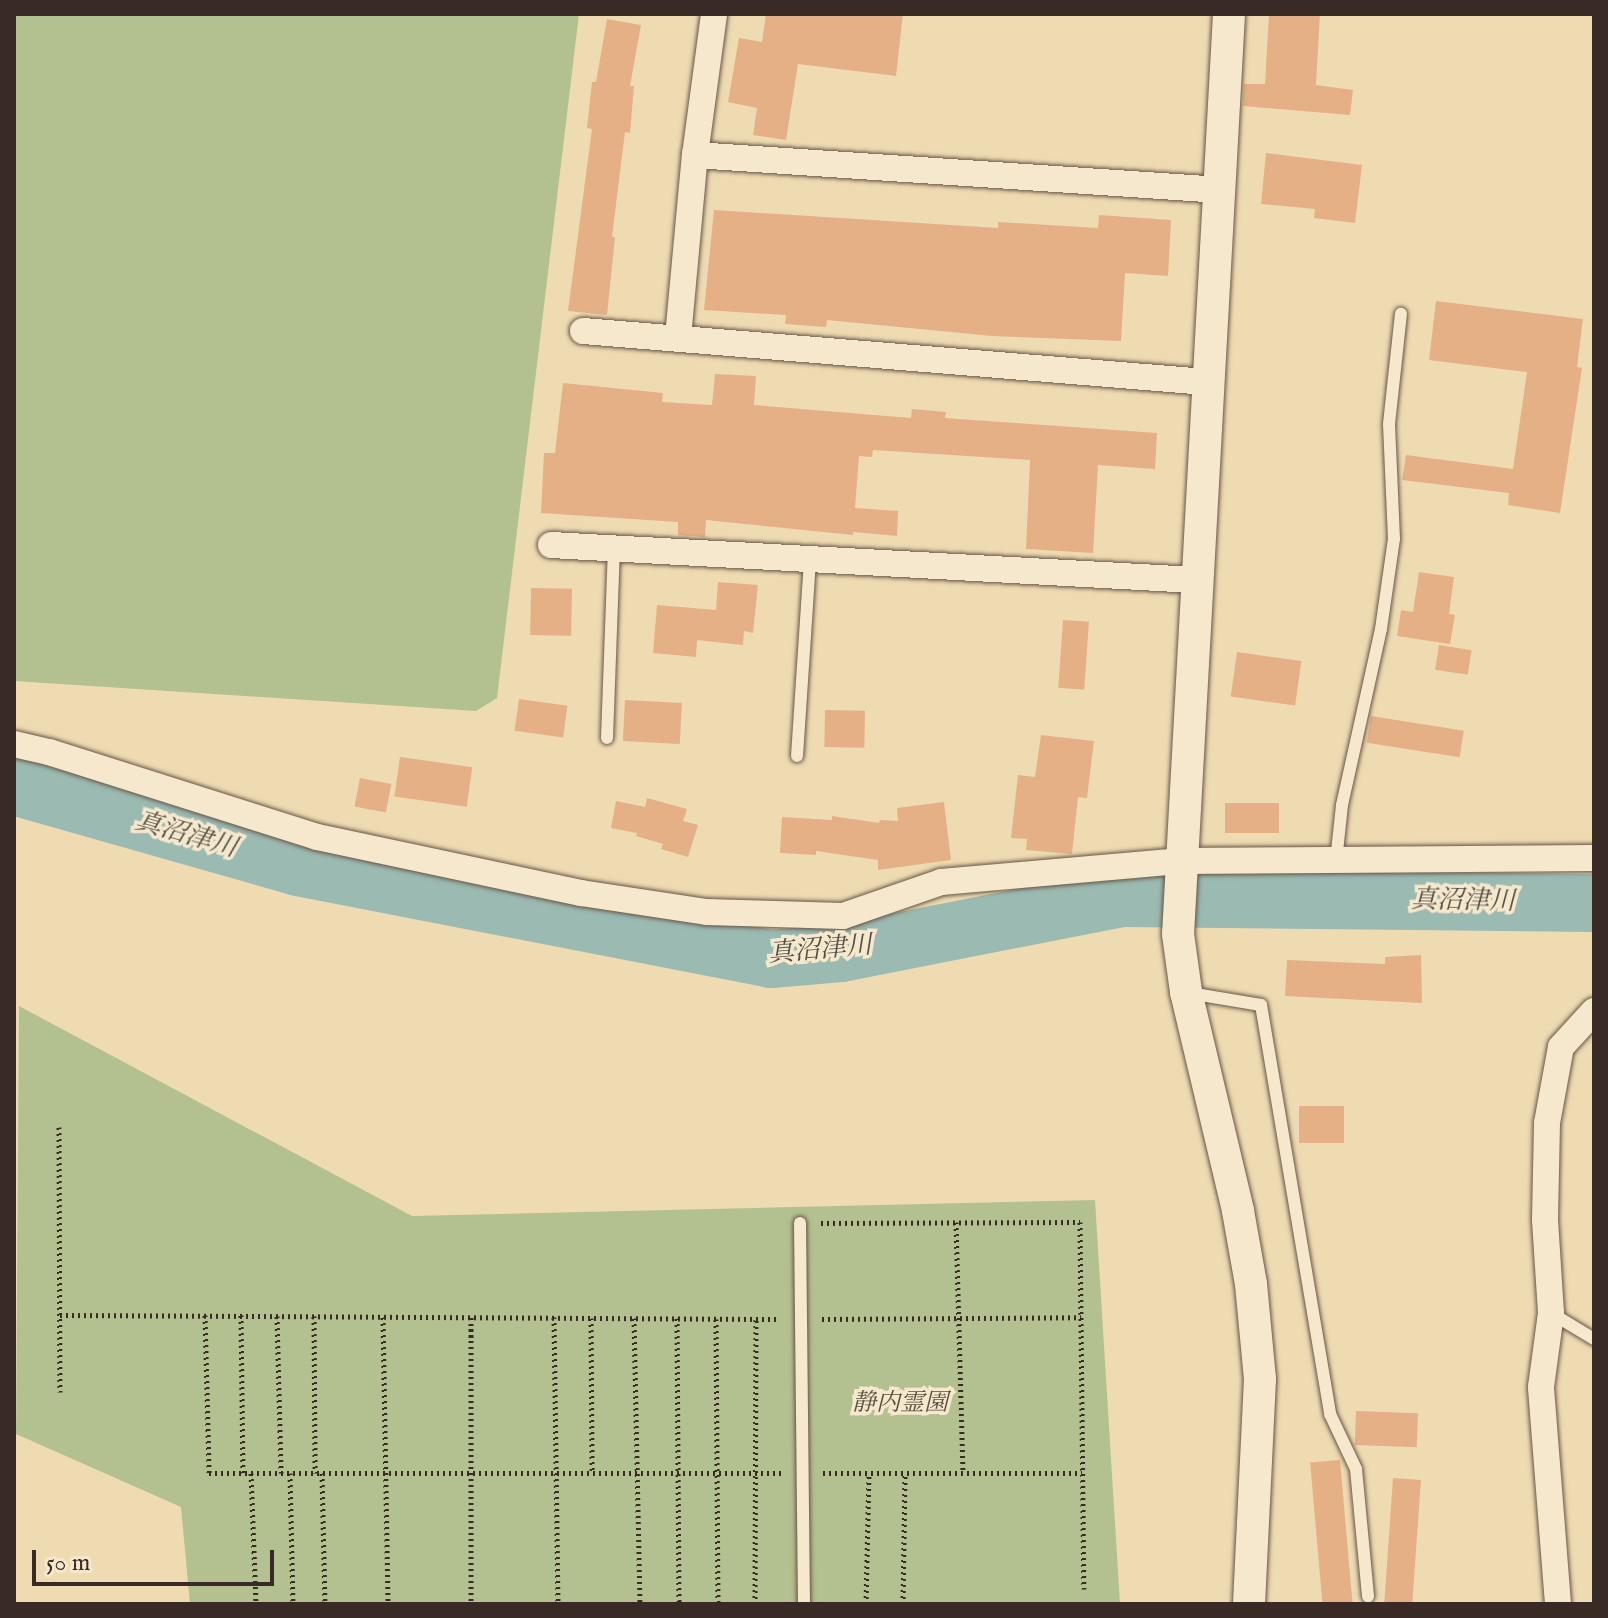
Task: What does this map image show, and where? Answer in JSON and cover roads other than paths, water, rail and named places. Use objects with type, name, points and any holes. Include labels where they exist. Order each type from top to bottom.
[{"type":"street","points":[[678,337],[695,155],[714,14]]},
{"type":"street","points":[[1229,14],[1178,870],[1178,934],[1186,992],[1238,1211],[1251,1284],[1260,1379],[1249,1604]]},
{"type":"street","points":[[695,155],[1220,190]]},
{"type":"street","points":[[583,331],[1206,382]]},
{"type":"street","points":[[551,545],[1196,580]]},
{"type":"street","points":[[14,744],[49,752],[317,837],[581,893],[707,912],[843,916],[941,882],[1336,862],[1594,858]]},
{"type":"street","points":[[1558,1604],[1541,1387],[1551,1313],[1545,1219],[1547,1123],[1561,1047],[1594,1011]]},
{"type":"lane","points":[[1336,862],[1342,805],[1381,629],[1394,539],[1389,424],[1401,314]]},
{"type":"lane","points":[[607,738],[614,548]]},
{"type":"lane","points":[[797,756],[810,559]]},
{"type":"lane","points":[[1186,992],[1261,1005],[1330,1414],[1356,1469],[1368,1596]]},
{"type":"lane","points":[[800,1223],[804,1604]]},
{"type":"lane","points":[[1551,1313],[1594,1339]]},
{"type":"waterway","name":"真沼津川","points":[[14,786],[298,867],[771,959],[841,953],[1122,898],[1594,903]]},
{"type":"park label","name":"静内霊園","points":[[900,1404]]}]
